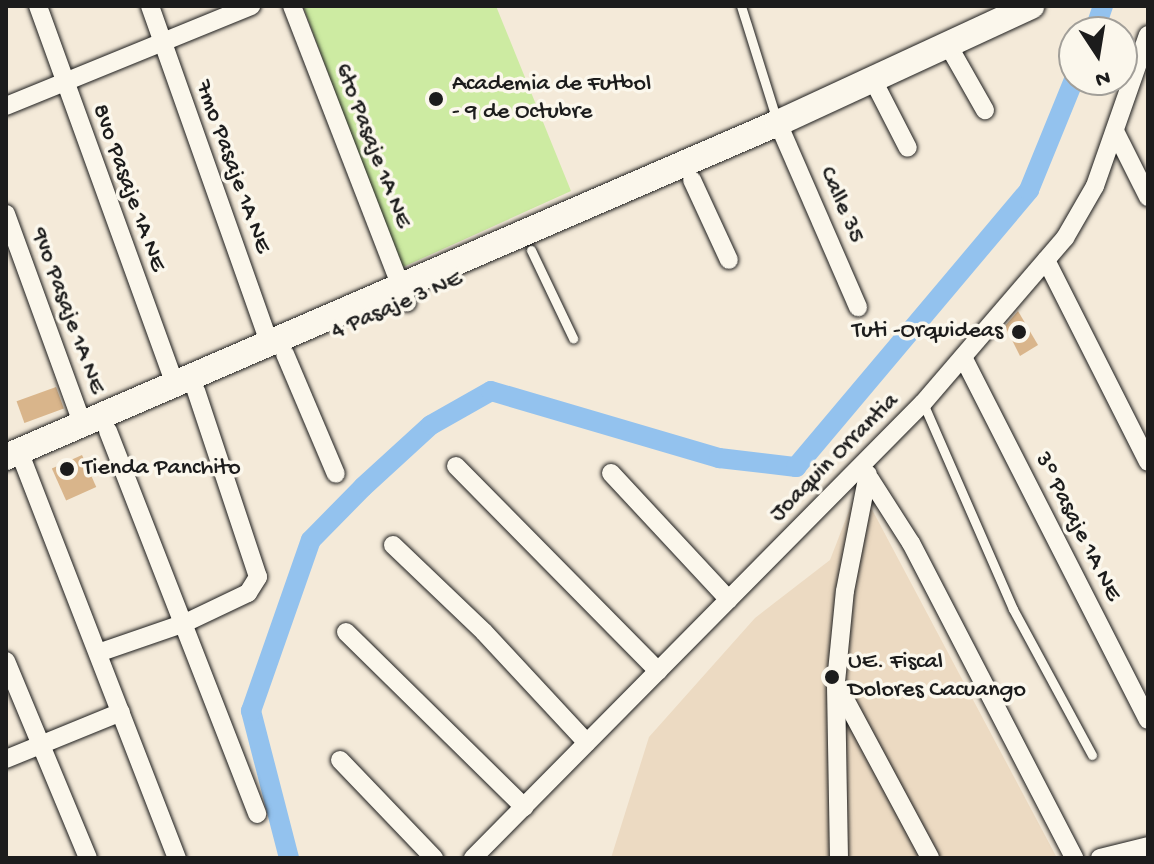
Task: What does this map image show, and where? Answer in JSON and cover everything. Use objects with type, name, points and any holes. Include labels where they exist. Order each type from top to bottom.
[{"type":"street","name":"8vo Pasaje 1A NE","points":[[38,6],[63,83],[186,388],[258,577],[248,593],[185,623]]},
{"type":"street","name":"7mo Pasaje 1A NE","points":[[150,6],[161,43],[278,349],[336,474]]},
{"type":"street","points":[[6,106],[251,6]]},
{"type":"street","name":"6to Pasaje 1A NE","points":[[292,6],[404,296]]},
{"type":"street","name":"4 Pasaje 3 NE","points":[[14,460],[404,296],[1031,6]]},
{"type":"street","name":"Joaquin Orrantia","points":[[473,858],[729,600],[867,471],[1046,260],[1095,186],[1148,35]]},
{"type":"street","points":[[948,45],[985,110]]},
{"type":"street","points":[[873,80],[908,148]]},
{"type":"street","name":"4 Pasaje 3 NE","points":[[404,296],[531,250],[692,180],[778,123]]},
{"type":"street","name":"Calle 35","points":[[778,123],[858,307]]},
{"type":"street","points":[[1115,131],[1148,197]]},
{"type":"street","points":[[692,180],[729,260]]},
{"type":"street","name":"9vo Pasaje 1A NE","points":[[6,214],[95,428],[185,623],[257,814]]},
{"type":"street","points":[[1046,260],[1148,462]]},
{"type":"street","name":"3° Pasaje 1A NE","points":[[963,357],[1148,720]]},
{"type":"street","points":[[14,460],[98,653],[177,858]]},
{"type":"street","points":[[456,466],[658,671]]},
{"type":"street","points":[[839,858],[836,682],[845,591],[867,471]]},
{"type":"street","points":[[867,471],[911,543],[1074,858]]},
{"type":"street","points":[[611,473],[729,600]]},
{"type":"street","points":[[393,545],[484,632],[587,743]]},
{"type":"street","points":[[98,653],[185,623]]},
{"type":"street","points":[[346,632],[524,807]]},
{"type":"street","points":[[6,661],[88,858]]},
{"type":"street","points":[[836,682],[930,858]]},
{"type":"street","points":[[6,759],[121,712]]},
{"type":"street","points":[[340,760],[434,858]]},
{"type":"street","points":[[1100,858],[1148,846]]},
{"type":"lane","points":[[741,6],[778,123]]},
{"type":"lane","points":[[531,250],[573,338]]},
{"type":"lane","points":[[923,403],[1013,609],[1092,755]]},
{"type":"shaded area","name":"UE. Fiscal Dolores Cacuango","points":[[859,485],[1057,858],[611,858],[649,737],[755,618],[830,560]]},
{"type":"green space","name":"Academia de Futbol - 9 de Octubre","points":[[303,6],[496,6],[571,191],[401,268]]},
{"type":"building","name":"Tuti -Orquideas","points":[[1018,311],[1038,345],[1020,356],[1005,326]]},
{"type":"building","points":[[56,387],[64,409],[24,423],[17,401]]},
{"type":"building","points":[[82,455],[96,487],[66,500],[52,468]]},
{"type":"waterway","points":[[1100,16],[1103,6]]},
{"type":"waterway","points":[[289,858],[251,711],[311,540],[363,487],[431,425],[491,391],[719,458],[796,467],[1029,190],[1067,96]]},
{"type":"place","name":"Academia de Futbol - 9 de Octubre","points":[[436,99]]},
{"type":"place","name":"Tuti -Orquideas","points":[[1019,332]]},
{"type":"place","name":"Tienda Panchito","points":[[67,469]]},
{"type":"place","name":"UE. Fiscal Dolores Cacuango","points":[[832,677]]}]
